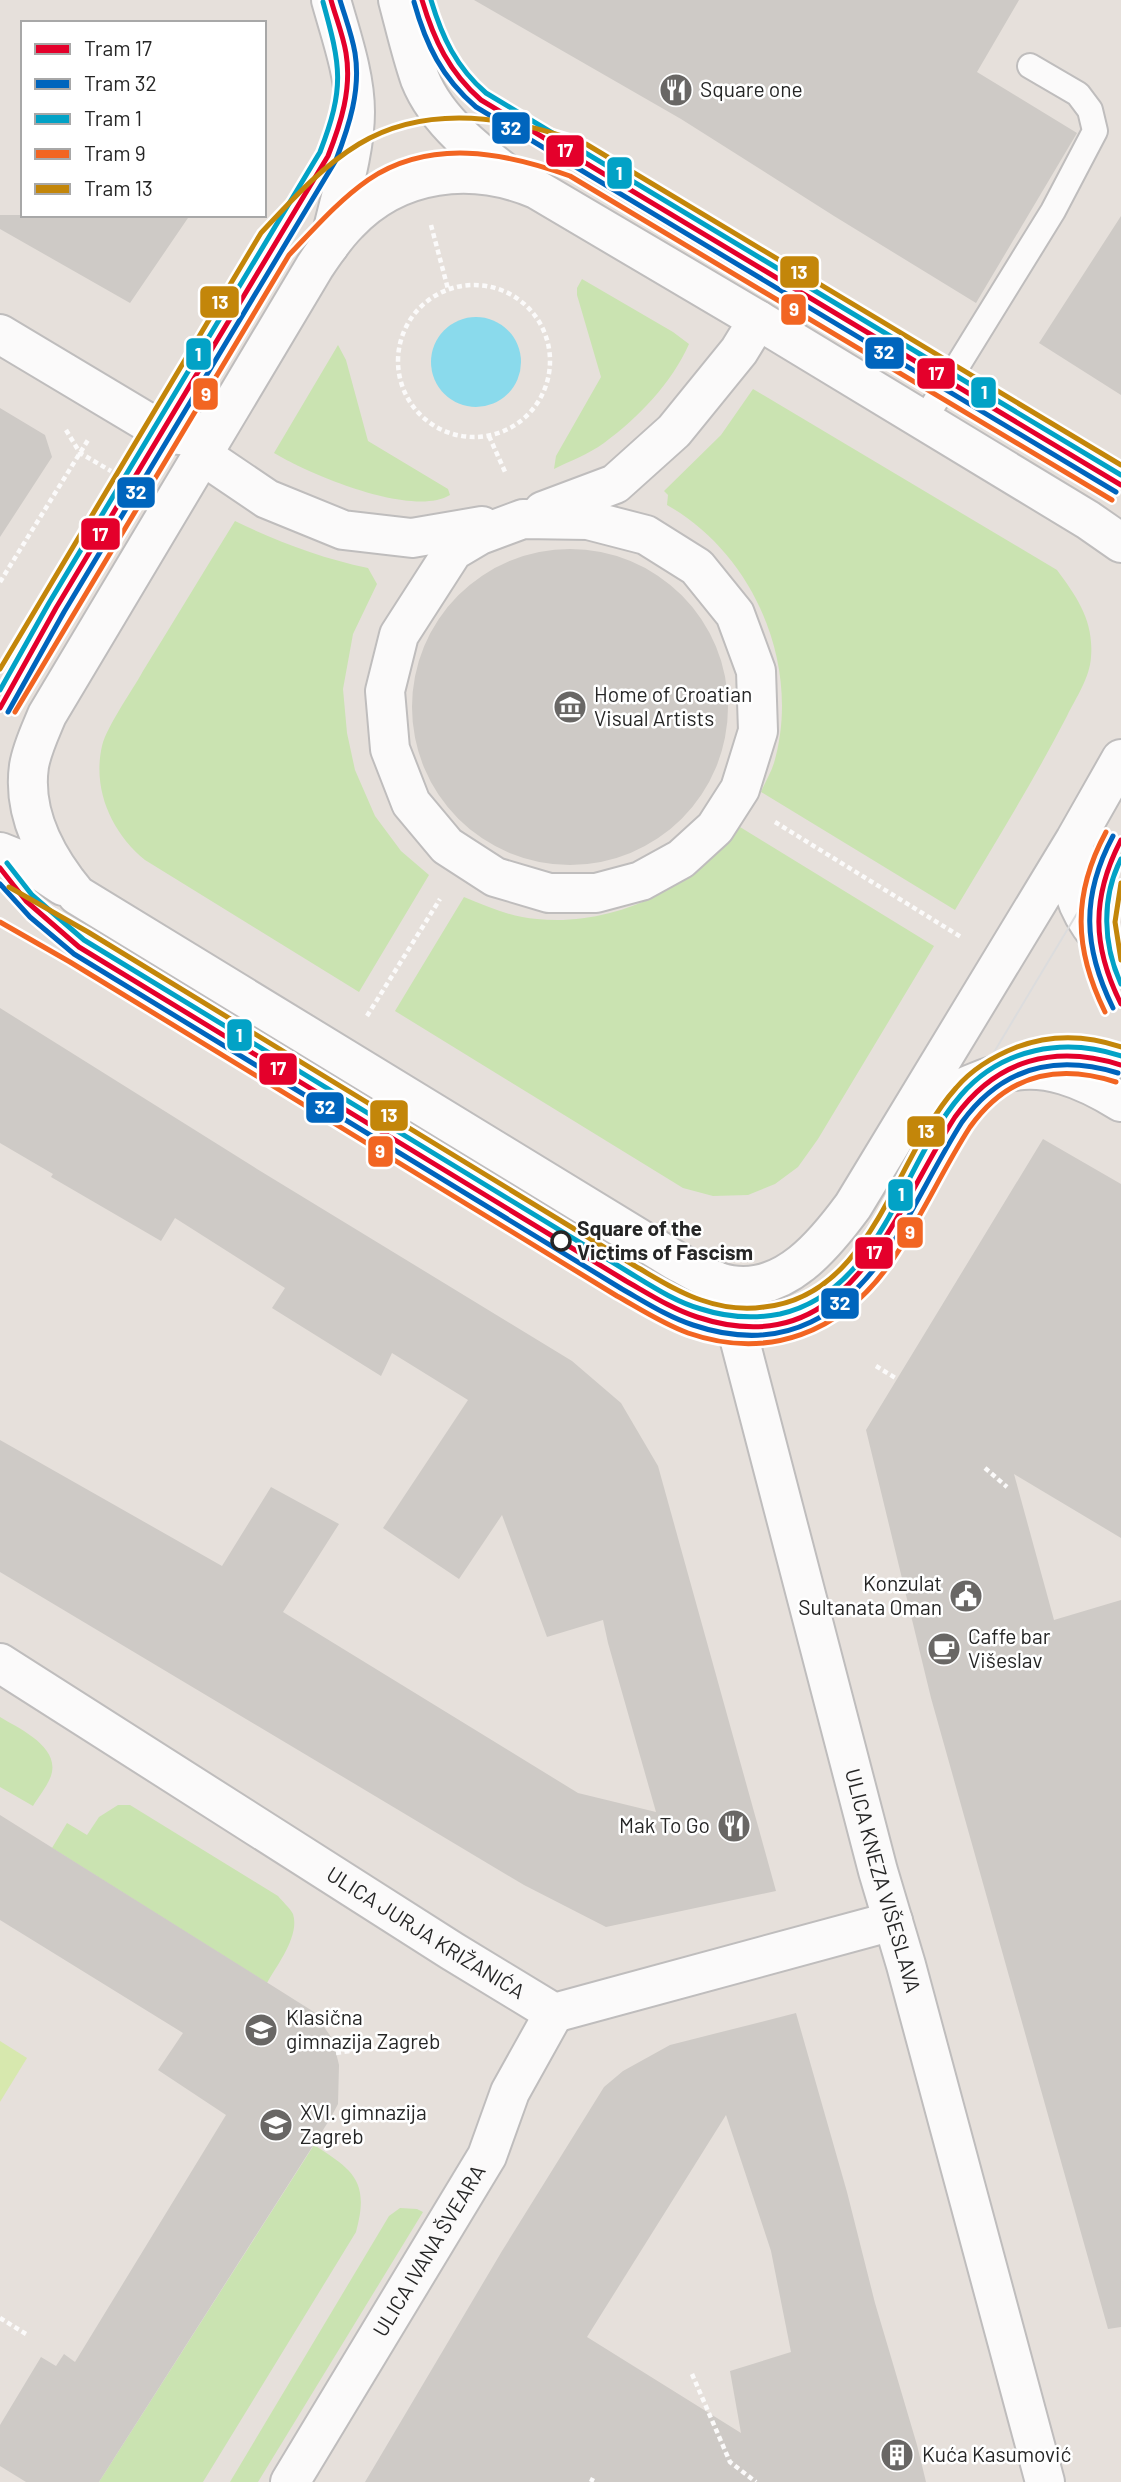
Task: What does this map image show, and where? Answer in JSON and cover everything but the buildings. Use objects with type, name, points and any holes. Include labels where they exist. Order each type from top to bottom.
[{"type":"street","points":[[329,246],[353,144],[355,111],[346,55],[331,0]]},
{"type":"street","points":[[398,0],[421,80],[430,98],[469,142],[516,181],[556,200],[758,320],[1088,520],[1121,543]]},
{"type":"street","points":[[77,895],[56,870],[43,848],[35,825],[29,798],[29,768],[36,741],[47,715],[329,246],[349,222],[394,189],[418,181],[469,173],[516,181]]},
{"type":"street","points":[[0,334],[162,431],[177,436],[208,432],[211,439],[267,499],[343,530],[412,538],[523,519],[588,520],[646,535],[697,568],[735,614],[756,671],[758,732],[740,789],[715,828],[681,859],[640,881],[596,892],[549,893],[495,877],[447,846],[411,803],[390,749],[385,691],[399,635],[453,551],[480,536],[523,519],[615,484],[674,431],[739,351],[758,320]]},
{"type":"street","points":[[0,852],[30,864],[676,1261],[716,1281],[749,1286],[794,1269],[813,1256],[853,1206],[1075,840],[1121,759]]},
{"type":"street","points":[[1075,840],[1073,884],[1081,908],[1097,934],[1121,958]]},
{"type":"street","points":[[906,1118],[977,1081],[1007,1071],[1027,1069],[1053,1070],[1077,1078],[1121,1102]]},
{"type":"street","name":"ULICA KNEZA VIŠESLAVA","points":[[716,1281],[736,1326],[878,1871],[1045,2482]]},
{"type":"street","name":"ULICA JURJA KRIŽANIĆA","points":[[0,1663],[440,1944],[554,2013]]},
{"type":"street","points":[[554,2013],[893,1922]]},
{"type":"street","name":"ULICA IVANA ŠVEARA","points":[[290,2482],[487,2157],[510,2092],[554,2013]]},
{"type":"lane","points":[[923,420],[1053,211],[1094,131],[1090,110],[1078,94],[1030,66]]},
{"type":"path","points":[[436,244],[448,289]]},
{"type":"path","points":[[472,284],[498,288],[520,299],[538,318],[548,341],[551,366],[546,391],[532,412],[512,428],[489,436],[463,437],[439,430],[418,414],[405,393],[397,369],[399,344],[409,320],[425,301],[448,289],[472,284]]},
{"type":"path","points":[[489,436],[505,469]]},
{"type":"path","points":[[0,582],[88,440]]},
{"type":"path","points":[[766,817],[962,938]]},
{"type":"path","points":[[365,1019],[446,890]]},
{"type":"path","points":[[449,1195],[581,1277]]},
{"type":"path","points":[[876,1366],[897,1379]]},
{"type":"path","points":[[985,1468],[1006,1487]]},
{"type":"path","points":[[336,2053],[382,2046]]},
{"type":"path","points":[[0,2318],[26,2334]]},
{"type":"path","points":[[692,2374],[730,2462],[756,2482]]},
{"type":"green space","points":[[582,279],[689,344],[673,373],[653,399],[630,422],[598,447],[554,469],[556,456],[601,377],[577,295]]},
{"type":"green space","points":[[338,345],[346,360],[368,441],[448,489],[450,495],[433,501],[387,497],[335,482],[274,453]]},
{"type":"green space","points":[[753,389],[1057,570],[1083,610],[1090,632],[1091,657],[1082,687],[1027,790],[955,910],[761,792],[774,763],[781,726],[781,689],[775,652],[764,616],[746,583],[724,552],[698,526],[667,505],[668,495],[664,491],[721,435]]},
{"type":"green space","points":[[235,521],[300,549],[368,568],[377,584],[353,634],[343,689],[347,733],[355,770],[375,816],[401,851],[429,875],[359,992],[145,860],[114,824],[103,794],[100,762],[102,746],[109,729]]},
{"type":"green space","points":[[740,827],[934,946],[818,1139],[798,1167],[775,1184],[748,1195],[713,1196],[683,1188],[395,1011],[464,897],[527,918],[565,920],[594,917],[650,899],[676,885],[721,849]]},
{"type":"green space","points":[[0,1717],[35,1738],[49,1754],[52,1762],[49,1781],[33,1806],[0,1787]]},
{"type":"green space","points":[[118,1805],[130,1805],[278,1896],[288,1907],[293,1914],[293,1932],[267,1983],[52,1848],[67,1823],[87,1835],[99,1817]]},
{"type":"green space","points":[[0,2041],[27,2058],[0,2102]]},
{"type":"green space","points":[[314,2145],[339,2162],[355,2179],[361,2200],[356,2232],[203,2482],[99,2482]]},
{"type":"green space","points":[[400,2208],[423,2212],[258,2482],[230,2482],[389,2216]]},
{"type":"water","points":[[476,317],[493,320],[508,330],[518,345],[521,362],[518,379],[508,394],[493,404],[476,407],[459,404],[444,394],[434,379],[431,362],[434,345],[444,330],[459,320]]},
{"type":"tram line","name":"17","points":[[0,708],[56,608],[328,156],[341,118],[348,80],[345,46],[331,0]]},
{"type":"tram line","name":"32","points":[[8,712],[64,612],[336,160],[349,121],[356,81],[354,46],[340,0]]},
{"type":"tram line","name":"17","points":[[422,0],[432,29],[451,67],[481,100],[1121,485]]},
{"type":"tram line","name":"1","points":[[431,0],[451,51],[466,73],[486,93],[1121,475]]},
{"type":"tram line","name":"1","points":[[0,690],[49,603],[320,152],[334,110],[338,77],[334,44],[323,2]]},
{"type":"tram line","name":"32","points":[[414,2],[437,60],[454,84],[476,107],[1116,492]]},
{"type":"tram line","name":"13","points":[[0,669],[261,233],[307,185],[345,153],[386,131],[414,122],[442,118],[501,121],[586,144],[1121,465]]},
{"type":"tram line","name":"9","points":[[15,712],[289,255],[357,188],[392,167],[416,158],[467,153],[493,156],[570,176],[1112,500]]},
{"type":"tram line","name":"9","points":[[1105,1012],[1087,966],[1081,922],[1087,878],[1106,832]]},
{"type":"tram line","name":"32","points":[[1113,836],[1095,880],[1090,922],[1096,964],[1113,1008]]},
{"type":"tram line","name":"17","points":[[1121,840],[1104,882],[1099,922],[1105,962],[1121,1004]]},
{"type":"tram line","points":[[951,1124],[1118,845]]},
{"type":"tram line","name":"1","points":[[1121,859],[1107,905],[1108,938],[1121,984]]},
{"type":"tram line","name":"1","points":[[7,863],[32,895],[84,940],[656,1289],[692,1306],[720,1314],[750,1317],[780,1314],[815,1301],[843,1280],[866,1253],[886,1222],[940,1123],[961,1095],[995,1066],[1035,1051],[1056,1048],[1078,1047],[1121,1056]]},
{"type":"tram line","name":"17","points":[[0,868],[26,901],[79,947],[652,1296],[697,1317],[749,1327],[793,1321],[829,1302],[859,1273],[886,1237],[955,1117],[971,1097],[989,1081],[1029,1061],[1051,1057],[1073,1056],[1121,1065]]},
{"type":"tram line","name":"13","points":[[1121,883],[1115,922],[1121,960]]},
{"type":"tram line","name":"32","points":[[0,884],[30,917],[74,954],[622,1289],[675,1318],[726,1333],[757,1335],[785,1331],[811,1322],[835,1308],[857,1288],[896,1238],[962,1122],[994,1088],[1012,1077],[1052,1066],[1095,1067],[1118,1073]]},
{"type":"tram line","name":"13","points":[[9,887],[88,932],[659,1280],[692,1297],[732,1307],[764,1307],[801,1297],[831,1278],[856,1251],[878,1219],[934,1117],[962,1081],[984,1064],[1017,1047],[1056,1038],[1082,1038],[1121,1047]]},
{"type":"tram line","name":"9","points":[[0,922],[617,1296],[679,1329],[718,1341],[747,1344],[801,1335],[849,1308],[889,1265],[970,1127],[1000,1095],[1017,1085],[1054,1074],[1094,1076],[1116,1082]]},
{"type":"place","name":"Square one","points":[[676,90]]},
{"type":"place","name":"Home of Croatian Visual Artists","points":[[570,707]]},
{"type":"place","name":"Square of the Victims of Fascism","points":[[561,1241]]},
{"type":"place","name":"Konzulat Sultanata Oman","points":[[966,1596]]},
{"type":"place","name":"Caffe bar Višeslav","points":[[944,1649]]},
{"type":"place","name":"Mak To Go","points":[[734,1826]]},
{"type":"place","name":"Klasična gimnazija Zagreb","points":[[261,2030]]},
{"type":"place","name":"XVI. gimnazija Zagreb","points":[[276,2125]]},
{"type":"place","name":"Kuća Kasumović","points":[[897,2455]]}]
